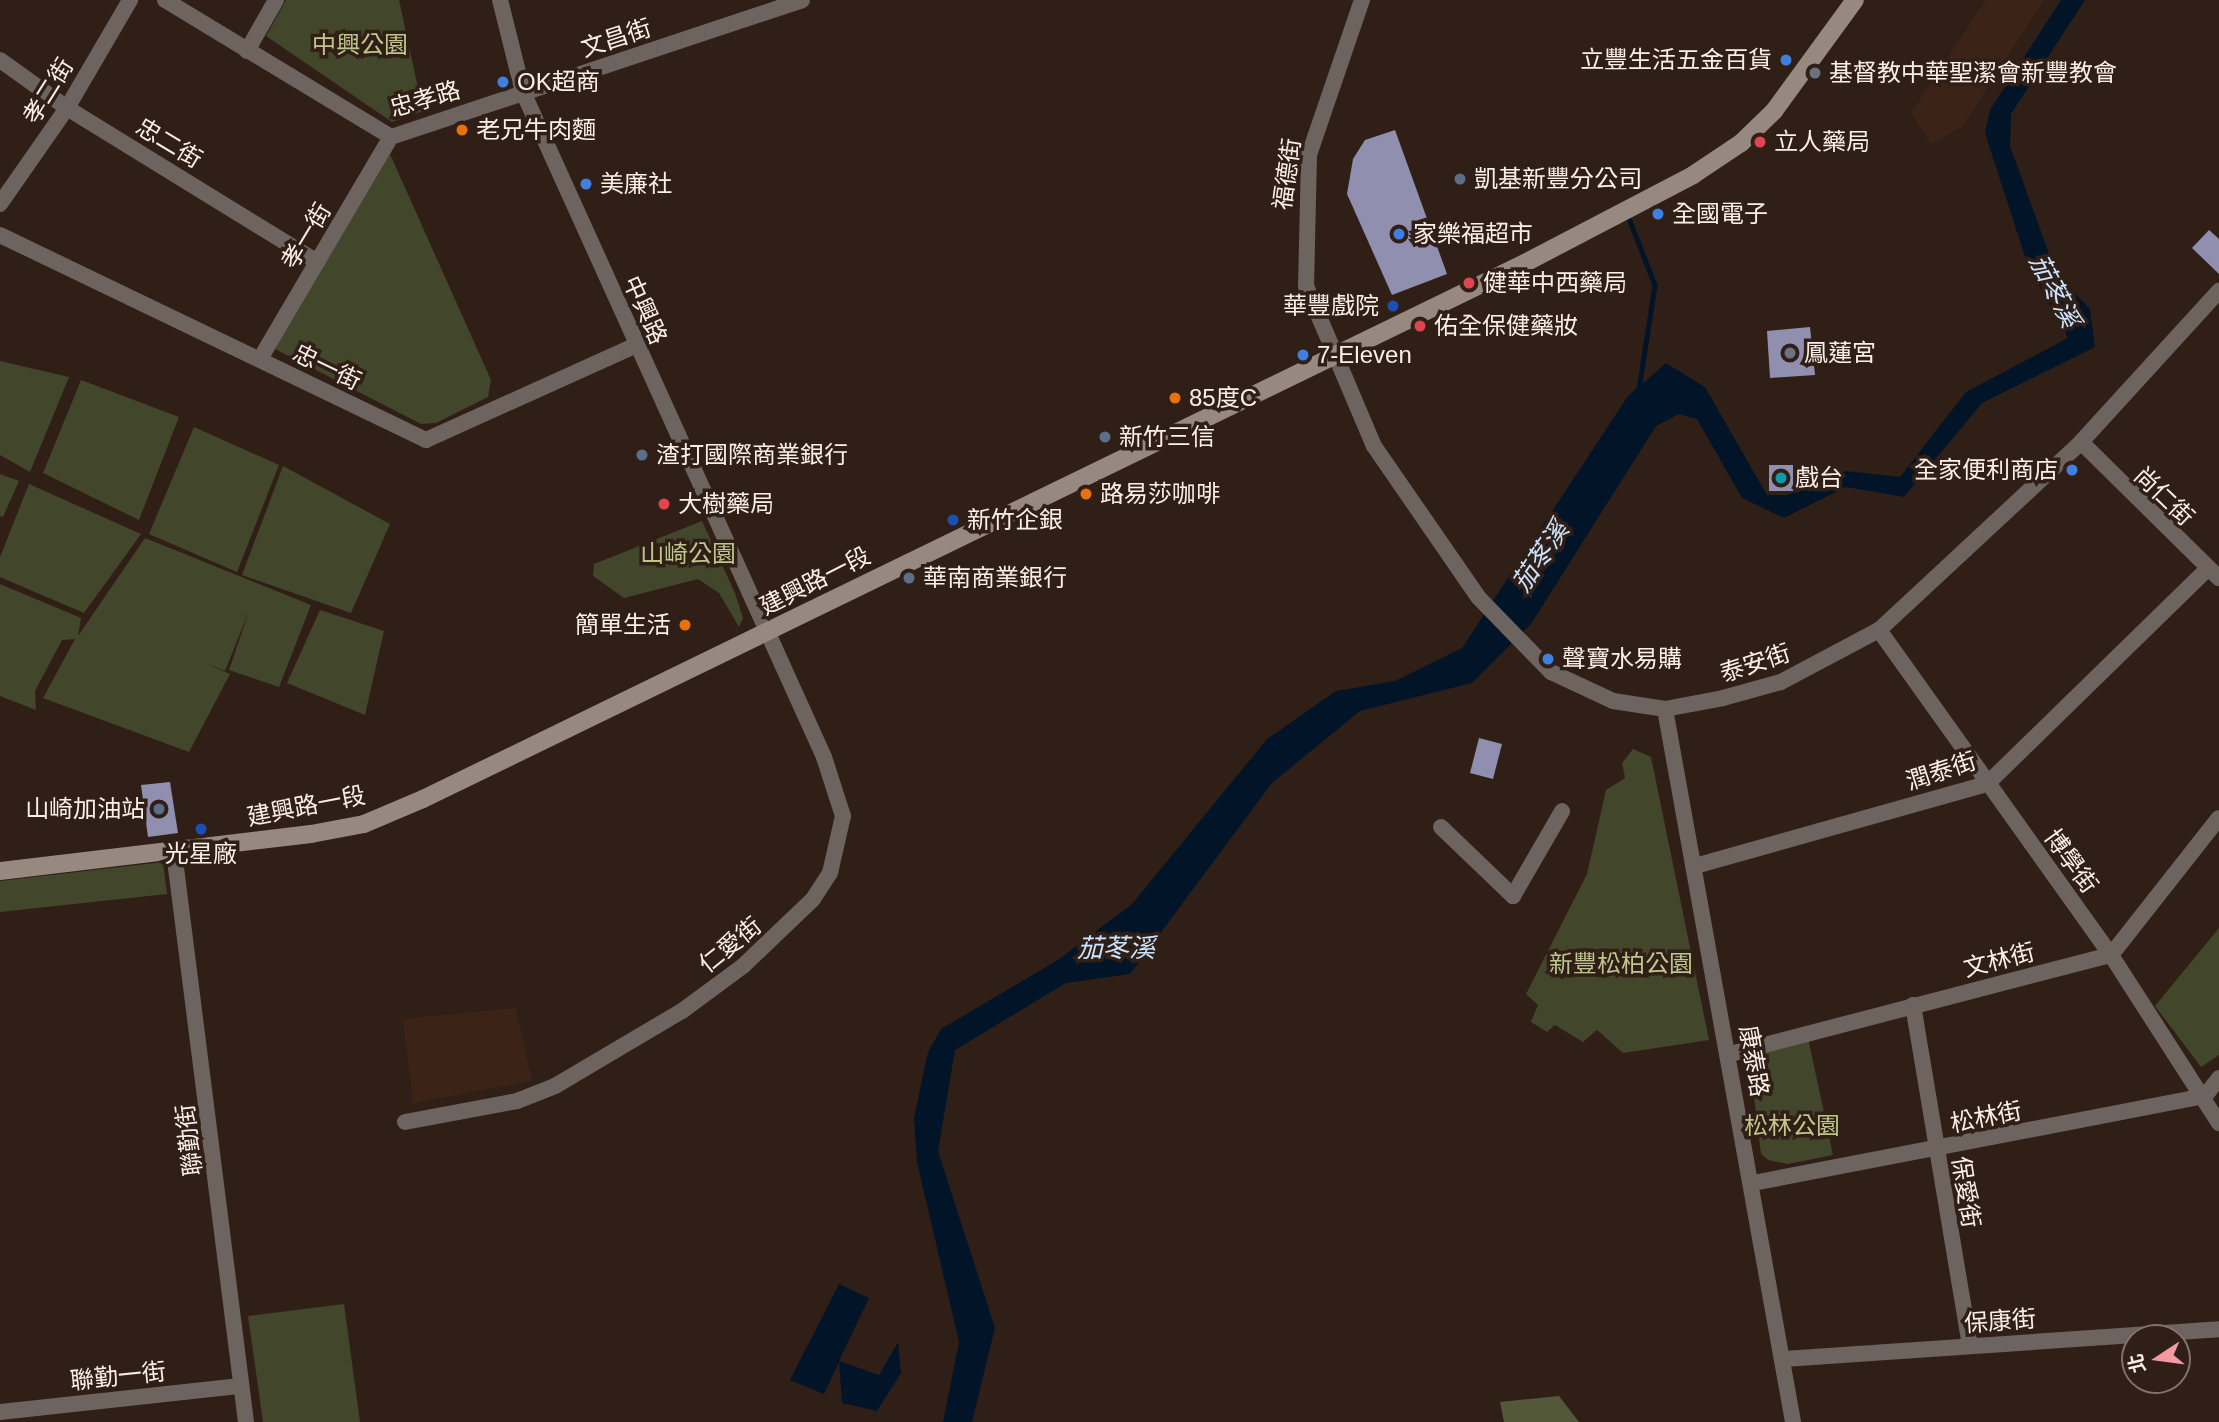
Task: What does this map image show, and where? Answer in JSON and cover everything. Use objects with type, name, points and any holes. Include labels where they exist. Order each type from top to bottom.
[{"type":"street","name":"孝二街","points":[[0,204],[67,108],[130,0]]},
{"type":"street","name":"忠孝路","points":[[165,0],[391,136],[523,92]]},
{"type":"street","points":[[247,51],[276,0]]},
{"type":"street","name":"中興路","points":[[500,0],[523,92],[767,632]]},
{"type":"street","name":"文昌街","points":[[523,92],[802,0]]},
{"type":"street","name":"福德街","points":[[1334,356],[1306,286],[1303,210],[1309,155],[1362,0]]},
{"type":"street","name":"建興路一段","points":[[0,871],[174,852],[364,824],[767,632],[1334,356],[1624,211],[1741,143],[1774,111],[1855,0]]},
{"type":"street","name":"忠二街","points":[[0,60],[67,108],[317,262]]},
{"type":"street","name":"孝一街","points":[[260,359],[391,136]]},
{"type":"street","name":"忠一街","points":[[0,235],[426,440],[636,345]]},
{"type":"street","name":"泰安街","points":[[1334,356],[1374,446],[1478,597],[1529,654],[1578,688],[1665,709],[1781,682],[1879,630],[2081,442],[2219,291]]},
{"type":"street","name":"尚仁街","points":[[2081,442],[2214,573]]},
{"type":"street","name":"潤泰街","points":[[1695,866],[1987,784],[2214,573]]},
{"type":"street","name":"博學街","points":[[1879,630],[2111,955],[2205,1096],[2219,1123]]},
{"type":"street","name":"仁愛街","points":[[405,1122],[517,1101],[566,1081],[682,1011],[743,966],[813,899],[830,873],[843,816],[824,757],[767,632]]},
{"type":"street","name":"康泰路","points":[[1665,709],[1730,1054],[1793,1422]]},
{"type":"street","points":[[1441,827],[1513,896],[1562,811]]},
{"type":"street","points":[[2111,955],[2219,818]]},
{"type":"street","name":"聯勤街","points":[[174,852],[246,1422]]},
{"type":"street","name":"文林街","points":[[1730,1054],[2111,955]]},
{"type":"street","name":"保愛街","points":[[1913,1006],[1970,1345]]},
{"type":"street","points":[[2205,1096],[2219,1078]]},
{"type":"street","name":"松林街","points":[[1753,1184],[1937,1151],[2205,1096]]},
{"type":"street","name":"保康街","points":[[1784,1359],[2219,1329]]},
{"type":"street","name":"聯勤一街","points":[[0,1412],[241,1386]]},
{"type":"shaded area","points":[[1986,0],[2044,0],[1962,127],[1931,144],[1911,113]]},
{"type":"shaded area","points":[[516,1008],[532,1081],[413,1103],[403,1019]]},
{"type":"green space","name":"中興公園","points":[[286,0],[399,0],[423,111],[392,122],[266,36]]},
{"type":"green space","points":[[390,154],[491,380],[488,397],[436,423],[421,424],[275,349]]},
{"type":"green space","points":[[0,361],[69,377],[30,472],[0,455]]},
{"type":"green space","points":[[81,380],[179,417],[139,520],[43,473]]},
{"type":"green space","points":[[194,427],[279,465],[237,572],[149,534]]},
{"type":"green space","points":[[283,466],[390,524],[351,613],[242,575]]},
{"type":"green space","points":[[0,474],[19,481],[3,517],[0,516]]},
{"type":"green space","points":[[29,484],[141,534],[84,613],[0,577],[0,557]]},
{"type":"green space","name":"山崎公園","points":[[702,521],[735,593],[743,618],[739,627],[719,593],[698,579],[624,598],[593,576],[594,564]]},
{"type":"green space","points":[[145,538],[311,605],[279,687],[229,670],[249,611],[225,671],[205,663],[230,674],[189,752],[43,698],[75,639],[62,640],[35,691],[36,710],[0,696],[0,584],[81,618],[78,636]]},
{"type":"green space","points":[[320,610],[384,631],[365,715],[287,683]]},
{"type":"green space","name":"新豐松柏公園","points":[[1633,749],[1651,757],[1709,1040],[1623,1053],[1597,1030],[1583,1042],[1555,1025],[1547,1032],[1531,1022],[1538,1005],[1526,994],[1587,874],[1606,790],[1625,778],[1622,763]]},
{"type":"green space","points":[[163,862],[167,894],[0,912],[0,881]]},
{"type":"green space","points":[[2219,928],[2219,1055],[2201,1067],[2155,1006]]},
{"type":"green space","name":"松林公園","points":[[1808,1038],[1833,1155],[1788,1164],[1768,1160],[1761,1154],[1749,1055]]},
{"type":"green space","points":[[344,1304],[360,1422],[263,1422],[248,1316]]},
{"type":"green space","points":[[1559,1396],[1579,1422],[1504,1422],[1500,1402]]},
{"type":"water","name":"茄苳溪","points":[[2061,0],[2085,0],[2011,114],[2010,146],[2056,273],[2090,309],[2095,347],[1982,403],[1904,497],[1846,487],[1784,518],[1742,498],[1697,419],[1679,414],[1656,426],[1531,624],[1472,683],[1360,711],[1272,783],[1130,974],[1066,983],[955,1050],[938,1151],[995,1328],[972,1422],[943,1422],[959,1342],[917,1162],[914,1118],[928,1052],[941,1029],[1058,960],[1132,904],[1267,739],[1336,691],[1395,681],[1462,648],[1628,396],[1666,363],[1705,387],[1767,495],[1788,495],[1846,471],[1900,477],[1966,392],[2068,338],[2028,266],[1985,133],[1990,110]]},
{"type":"water","points":[[839,1284],[869,1298],[839,1361],[879,1375],[898,1342],[901,1373],[877,1411],[842,1403],[839,1362],[824,1394],[790,1380]]},
{"type":"building","name":"家樂福超市","points":[[1395,130],[1447,274],[1392,295],[1347,194],[1353,159],[1365,140]]},
{"type":"building","points":[[2209,230],[2219,239],[2219,274],[2192,248]]},
{"type":"building","name":"鳳蓮宮","points":[[1810,327],[1815,375],[1770,378],[1767,331]]},
{"type":"building","name":"戲台","points":[[1769,465],[1793,465],[1793,491],[1769,491]]},
{"type":"building","points":[[1479,738],[1502,744],[1493,779],[1470,773]]},
{"type":"building","name":"山崎加油站","points":[[170,782],[178,833],[148,837],[141,785]]},
{"type":"waterway","points":[[1627,213],[1655,285],[1639,390]]},
{"type":"place","name":"立豐生活五金百貨","points":[[1786,60]]},
{"type":"place","name":"基督教中華聖潔會新豐教會","points":[[1815,73]]},
{"type":"place","name":"OK超商","points":[[503,82]]},
{"type":"place","name":"老兄牛肉麵","points":[[462,130]]},
{"type":"place","name":"立人藥局","points":[[1760,142]]},
{"type":"place","name":"凱基新豐分公司","points":[[1460,179]]},
{"type":"place","name":"美廉社","points":[[586,184]]},
{"type":"place","name":"全國電子","points":[[1658,214]]},
{"type":"place","name":"家樂福超市","points":[[1399,234]]},
{"type":"place","name":"健華中西藥局","points":[[1469,283]]},
{"type":"place","name":"華豐戲院","points":[[1393,306]]},
{"type":"place","name":"佑全保健藥妝","points":[[1420,326]]},
{"type":"place","name":"鳳蓮宮","points":[[1790,353]]},
{"type":"place","name":"7-Eleven","points":[[1303,355]]},
{"type":"place","name":"85度C","points":[[1175,398]]},
{"type":"place","name":"新竹三信","points":[[1105,437]]},
{"type":"place","name":"渣打國際商業銀行","points":[[642,455]]},
{"type":"place","name":"全家便利商店","points":[[2072,470]]},
{"type":"place","name":"戲台","points":[[1781,478]]},
{"type":"place","name":"路易莎咖啡","points":[[1086,494]]},
{"type":"place","name":"大樹藥局","points":[[664,504]]},
{"type":"place","name":"新竹企銀","points":[[953,520]]},
{"type":"place","name":"華南商業銀行","points":[[909,578]]},
{"type":"place","name":"簡單生活","points":[[685,625]]},
{"type":"place","name":"聲寶水易購","points":[[1548,659]]},
{"type":"place","name":"山崎加油站","points":[[159,809]]},
{"type":"place","name":"光星廠","points":[[201,829]]}]
